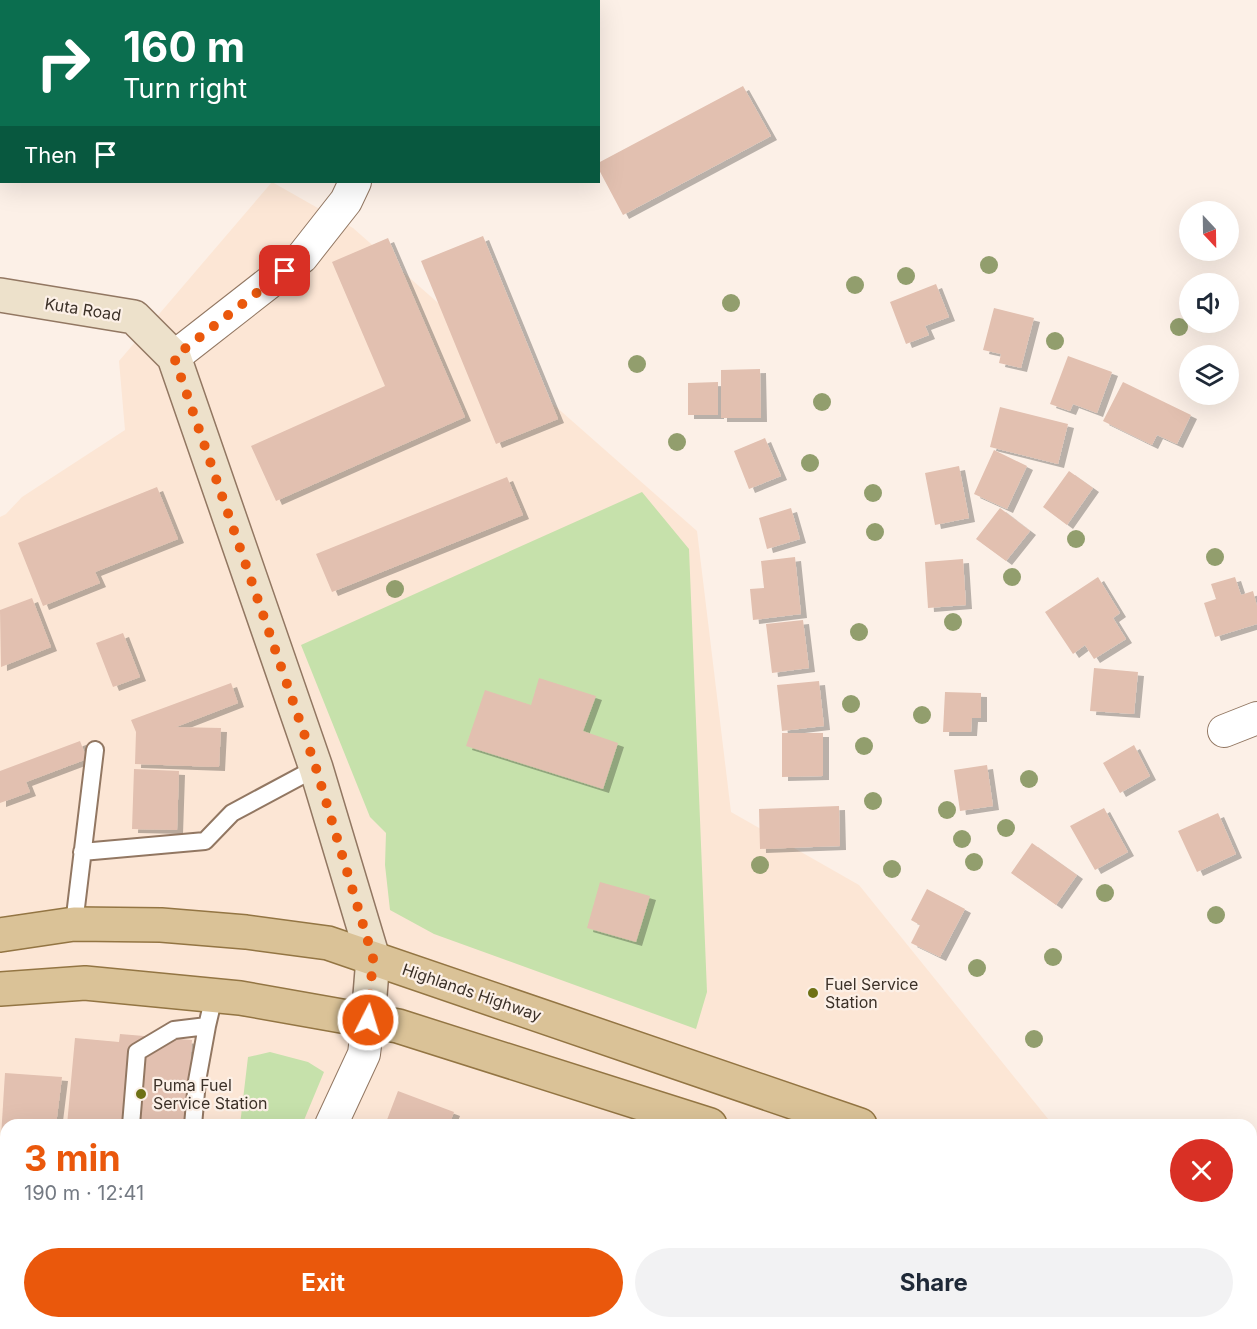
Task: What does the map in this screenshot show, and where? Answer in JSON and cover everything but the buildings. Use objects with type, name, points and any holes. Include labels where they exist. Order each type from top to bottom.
[{"type":"main road","name":"Highlands Highway","points":[[0,935],[74,924],[161,925],[246,932],[328,943],[843,1119]]},
{"type":"main road","points":[[0,990],[85,983],[210,1011],[240,998],[368,1020],[398,1026],[691,1119]]},
{"type":"street","points":[[174,357],[302,257],[346,201],[355,183]]},
{"type":"street","name":"Kuta Road","points":[[0,295],[134,317],[174,357],[316,768],[373,958],[368,1020]]},
{"type":"street","points":[[1224,731],[1257,718]]},
{"type":"street","points":[[334,1119],[364,1054],[368,1020]]},
{"type":"lane","points":[[74,924],[95,750]]},
{"type":"lane","points":[[81,852],[205,841],[232,813],[316,768]]},
{"type":"lane","points":[[131,1119],[137,1052],[210,1011]]},
{"type":"lane","points":[[194,1119],[197,1080],[210,1011]]},
{"type":"shaded area","points":[[271,183],[353,228],[697,531],[731,812],[859,885],[1048,1119],[0,1119],[0,517],[6,514],[22,497],[125,430],[119,361]]},
{"type":"green space","points":[[642,492],[689,549],[707,992],[696,1029],[434,934],[390,910],[385,865],[386,833],[370,817],[301,645]]},
{"type":"green space","points":[[270,1052],[308,1062],[324,1072],[304,1119],[241,1119],[248,1057]]},
{"type":"place","name":"Fuel Service Station","points":[[813,993]]},
{"type":"place","name":"Puma Fuel Service Station","points":[[141,1094]]},
{"type":"route","points":[[285,271],[174,357],[316,768],[373,958],[368,1020]]}]
